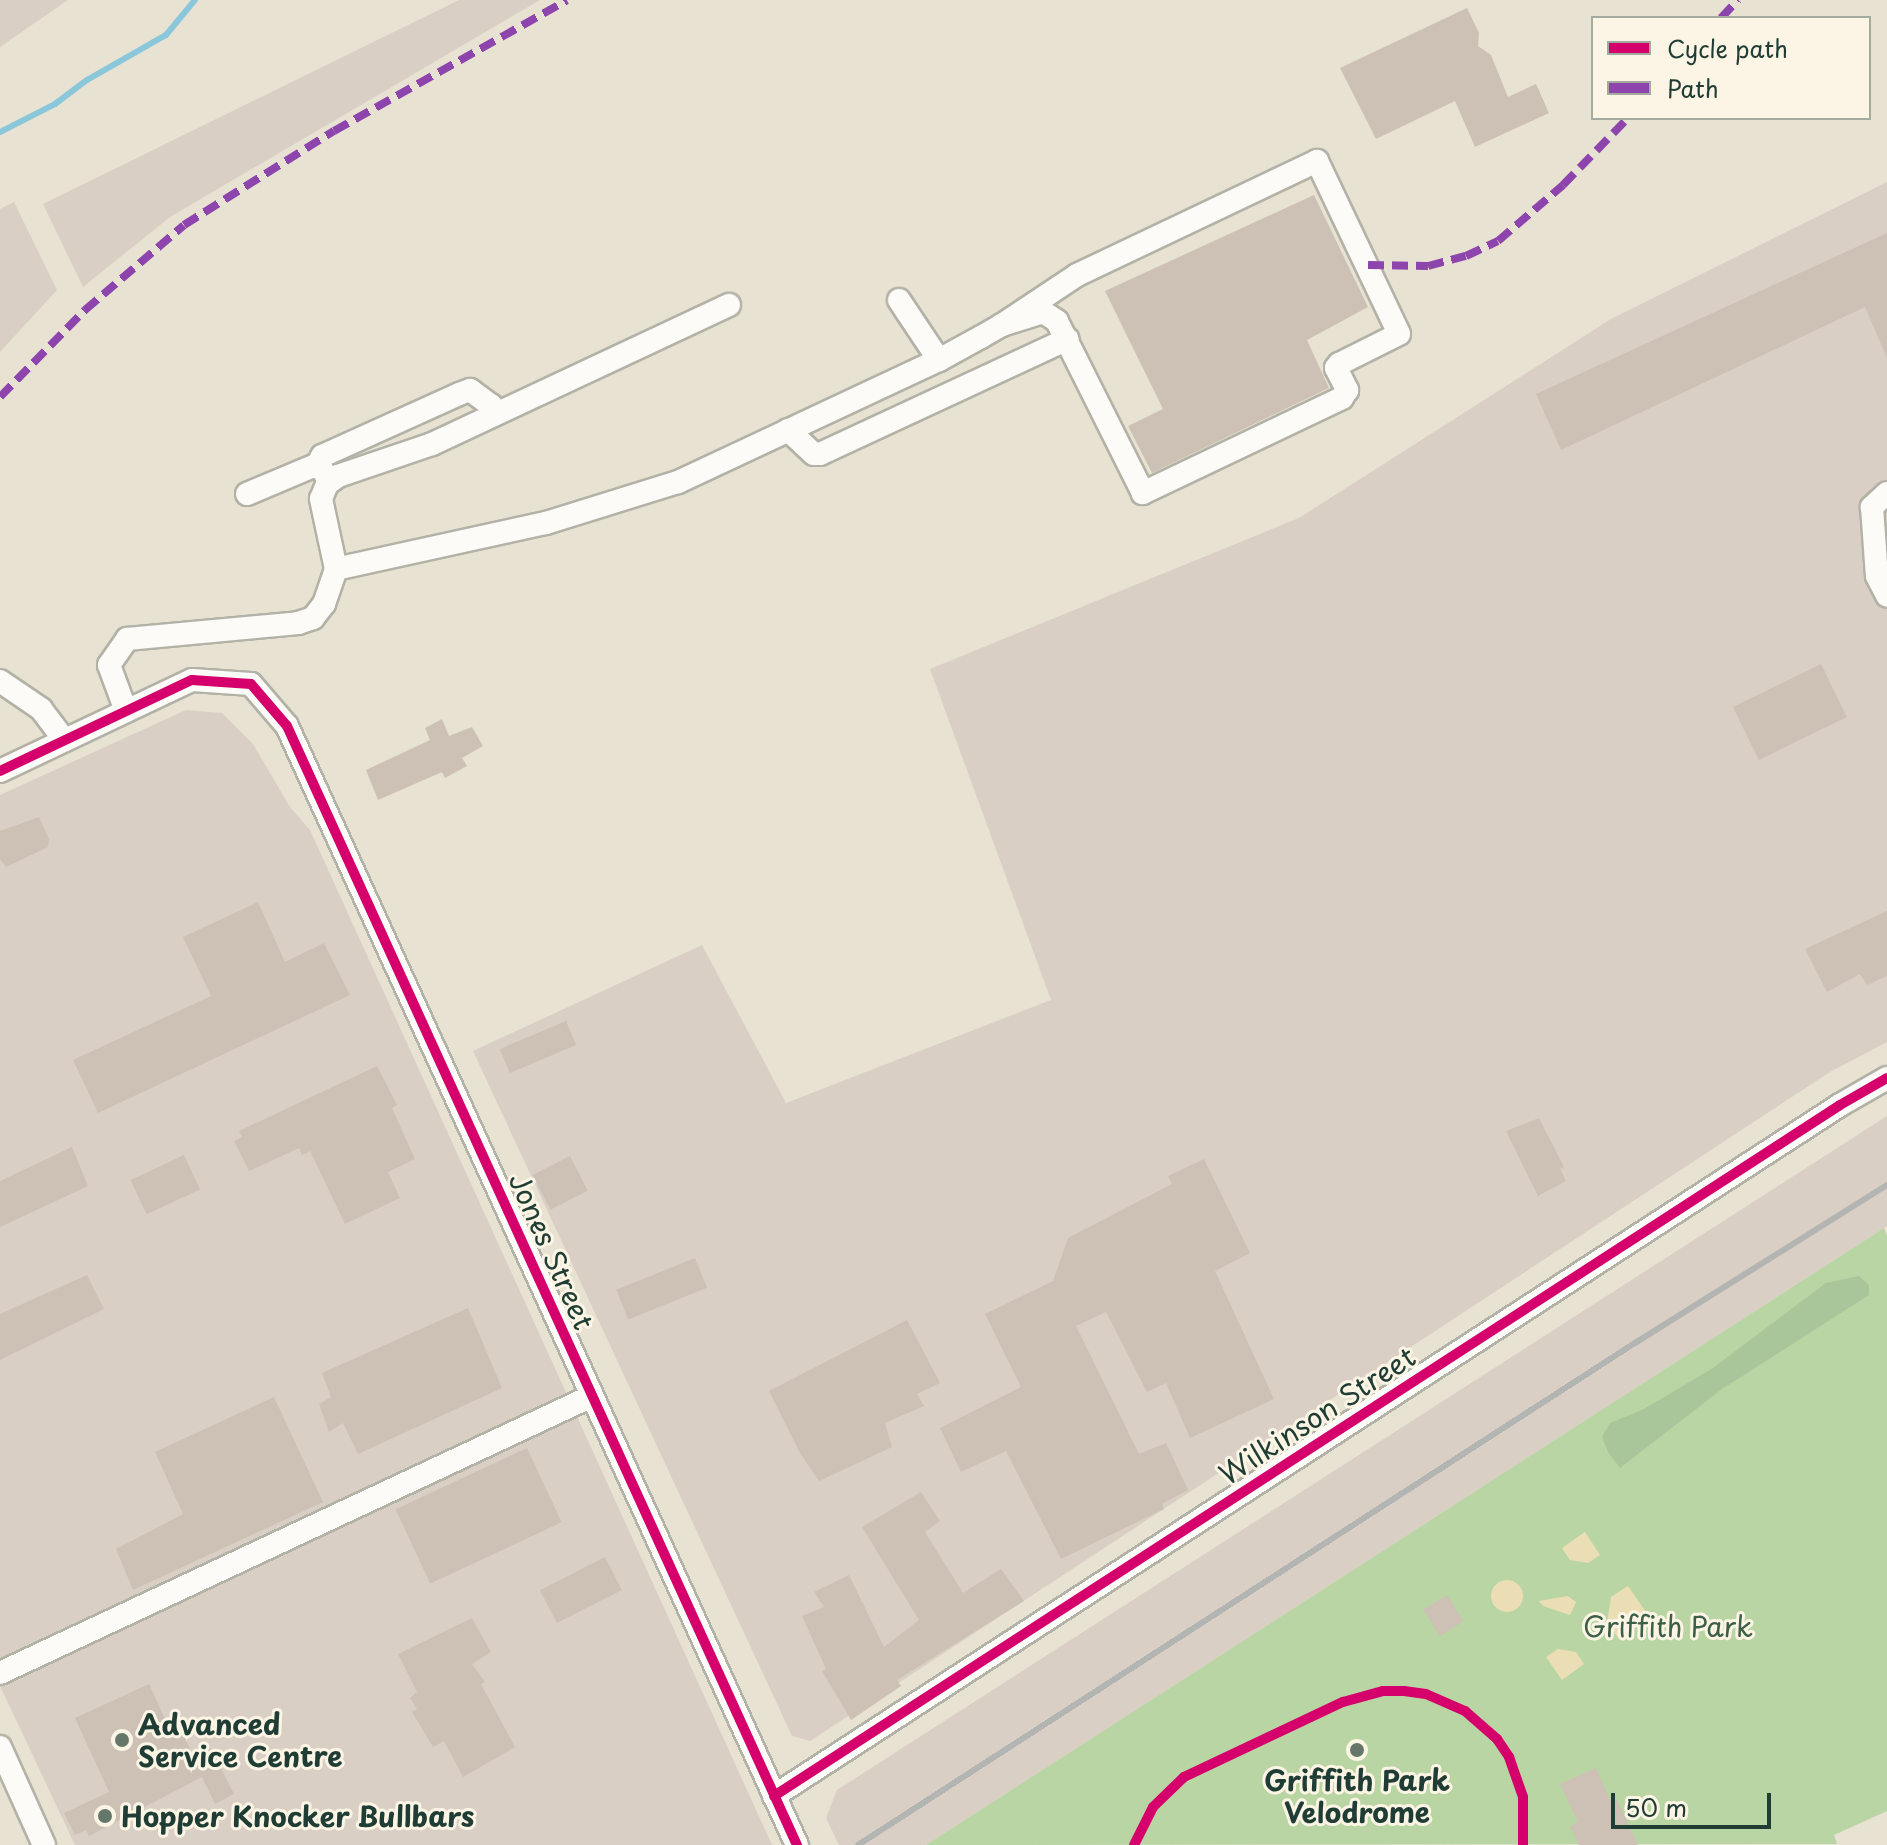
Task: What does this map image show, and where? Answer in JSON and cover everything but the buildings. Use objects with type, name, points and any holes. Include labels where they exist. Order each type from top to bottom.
[{"type":"street","points":[[336,569],[479,540],[590,511],[678,482],[939,360],[1002,325],[1077,275],[1112,256],[1317,161],[1399,334],[1339,364],[1336,368],[1347,390],[1342,398],[1143,493],[1057,321],[1043,312],[1002,325]]},
{"type":"street","points":[[899,300],[939,360]]},
{"type":"street","points":[[247,494],[432,444],[729,305]]},
{"type":"street","points":[[788,430],[814,454],[820,454],[1068,339]]},
{"type":"street","points":[[0,771],[126,711],[109,665],[127,639],[298,623],[313,618],[324,604],[336,569],[321,499],[322,456],[470,390],[491,405],[496,414]]},
{"type":"street","points":[[1887,493],[1872,507],[1877,576],[1887,596]]},
{"type":"street","name":"Jones Street","points":[[126,711],[192,680],[251,684],[287,726],[797,1845]]},
{"type":"street","points":[[0,681],[41,709],[64,740]]},
{"type":"street","name":"Wilkinson Street","points":[[774,1796],[1887,1078]]},
{"type":"street","points":[[0,1673],[592,1396]]},
{"type":"street","points":[[0,1747],[44,1845]]},
{"type":"shaded area","points":[[0,0],[68,0],[0,47]]},
{"type":"shaded area","points":[[459,0],[540,0],[170,217],[83,287],[43,204]]},
{"type":"shaded area","points":[[1887,182],[1887,1042],[1830,1072],[810,1741],[792,1736],[473,1051],[702,945],[786,1103],[1051,1000],[930,669],[1299,518],[1611,319]]},
{"type":"shaded area","points":[[14,202],[57,290],[0,352],[0,209]]},
{"type":"shaded area","points":[[186,710],[222,713],[253,744],[290,807],[310,830],[772,1845],[75,1845],[0,1686],[0,795]]},
{"type":"shaded area","points":[[1887,1116],[1887,1226],[926,1845],[839,1845],[826,1818],[837,1790]]},
{"type":"green space","name":"Griffith Park","points":[[1884,1228],[1887,1236],[1887,1811],[1834,1835],[1837,1844],[926,1845]]},
{"type":"green space","points":[[1859,1276],[1869,1285],[1869,1295],[1722,1389],[1620,1468],[1602,1437],[1610,1423],[1644,1409],[1713,1368],[1826,1283]]},
{"type":"sand","points":[[1585,1532],[1600,1555],[1588,1563],[1570,1560],[1562,1548]]},
{"type":"sand","points":[[1507,1580],[1518,1585],[1523,1596],[1518,1607],[1507,1612],[1496,1607],[1491,1596],[1496,1585]]},
{"type":"sand","points":[[1628,1586],[1650,1618],[1619,1639],[1607,1623],[1611,1597]]},
{"type":"sand","points":[[1568,1596],[1576,1602],[1570,1615],[1543,1606],[1539,1601]]},
{"type":"sand","points":[[1558,1649],[1576,1652],[1584,1664],[1562,1680],[1546,1657]]},
{"type":"waterway","points":[[0,132],[55,104],[87,80],[166,35],[195,0]]},
{"type":"railway","points":[[858,1845],[1635,1343],[1887,1185]]},
{"type":"marked path","points":[[0,397],[85,310],[184,225],[334,131],[567,0]]},
{"type":"marked path","points":[[1723,16],[1738,0]]},
{"type":"marked path","points":[[1368,265],[1428,266],[1466,256],[1498,241],[1563,185],[1626,120]]},
{"type":"cycle path","points":[[0,771],[192,680],[251,684],[287,726],[797,1845]]},
{"type":"cycle path","points":[[774,1796],[1840,1105],[1887,1078]]},
{"type":"cycle path","points":[[1134,1845],[1153,1807],[1184,1777],[1343,1702],[1383,1691],[1426,1694],[1465,1711],[1497,1739],[1509,1757],[1523,1797],[1523,1845]]},
{"type":"place","name":"Advanced Service Centre","points":[[122,1740]]},
{"type":"place","name":"Griffith Park Velodrome","points":[[1357,1750]]},
{"type":"place","name":"Hopper Knocker Bullbars","points":[[105,1816]]}]
